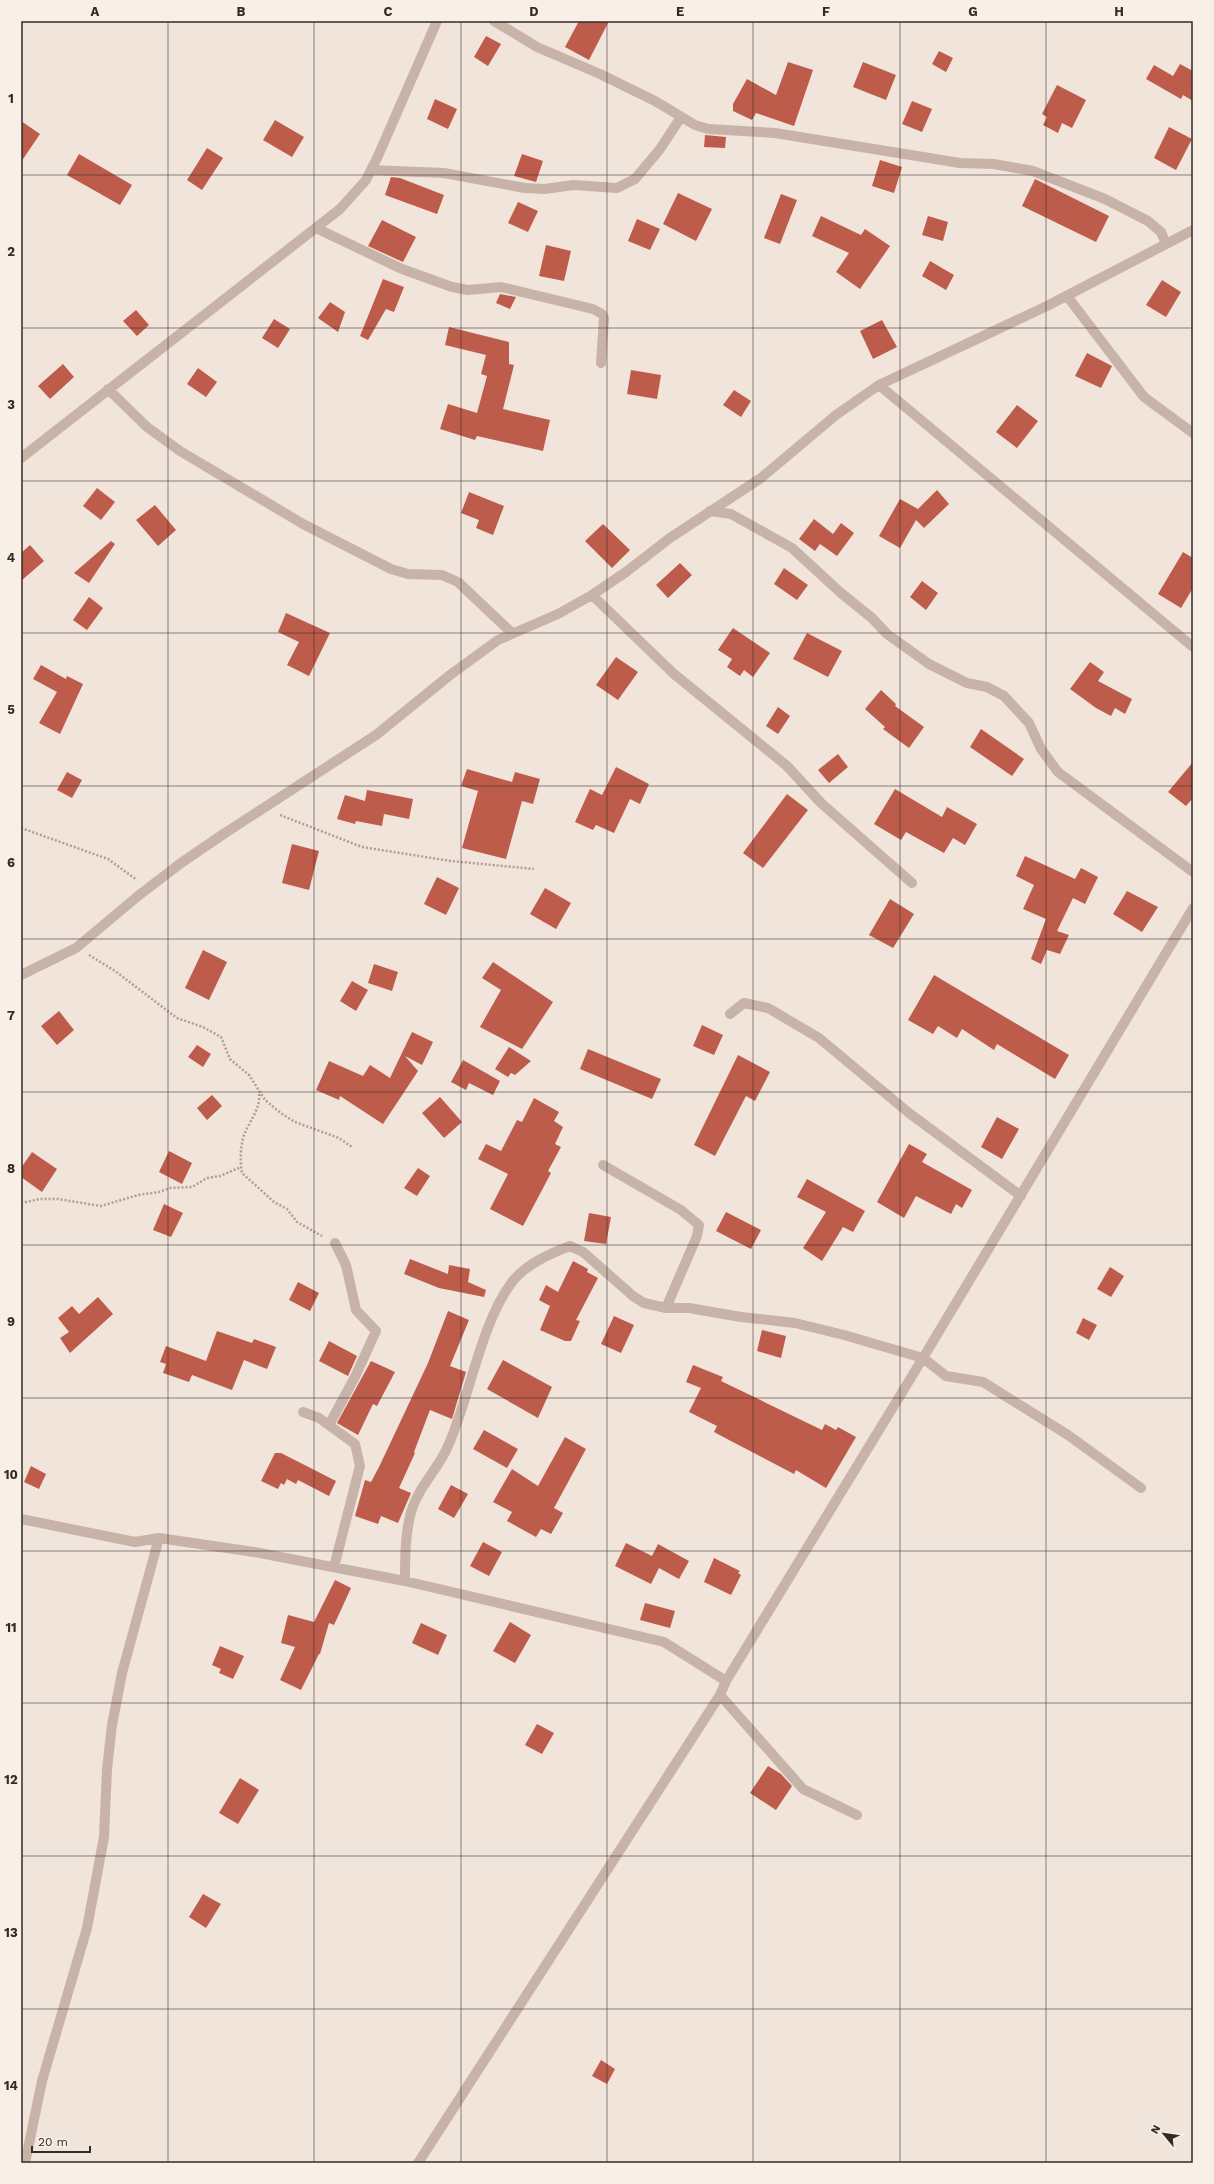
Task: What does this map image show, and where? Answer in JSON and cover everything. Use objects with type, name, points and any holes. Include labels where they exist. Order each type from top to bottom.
[{"type":"street","points":[[21,458],[340,209],[366,180],[392,128],[437,21]]},
{"type":"street","points":[[494,21],[537,47],[655,100],[682,117],[708,129],[775,133],[960,163],[994,164],[1033,171],[1105,199],[1148,221],[1161,232],[1166,244]]},
{"type":"street","points":[[371,170],[444,173],[525,188],[545,189],[573,185],[617,188],[634,179],[660,149],[682,117]]},
{"type":"street","points":[[316,228],[402,269],[452,287],[468,290],[501,287],[593,309],[602,314],[604,318],[601,363]]},
{"type":"street","points":[[21,975],[76,948],[148,888],[225,833],[376,735],[474,656],[498,640],[558,614],[592,595],[626,572],[670,538],[761,478],[836,415],[879,385],[1067,296],[1193,230]]},
{"type":"street","points":[[1067,296],[1144,397],[1193,433]]},
{"type":"street","points":[[879,385],[1193,647]]},
{"type":"street","points":[[108,389],[147,427],[180,450],[310,527],[391,569],[408,574],[442,575],[458,582],[512,633]]},
{"type":"street","points":[[710,511],[731,514],[792,548],[840,593],[872,618],[887,634],[929,664],[967,682],[987,687],[1004,696],[1029,723],[1041,749],[1058,772],[1193,872]]},
{"type":"street","points":[[592,595],[674,674],[787,766],[821,803],[912,883]]},
{"type":"street","points":[[418,2163],[720,1695],[726,1681],[924,1358],[1193,908]]},
{"type":"street","points":[[730,1014],[744,1003],[768,1008],[819,1038],[908,1113],[1021,1196]]},
{"type":"street","points":[[603,1165],[681,1210],[699,1225],[697,1236],[666,1308]]},
{"type":"street","points":[[329,1425],[355,1377],[376,1331],[356,1310],[346,1264],[336,1243]]},
{"type":"street","points":[[405,1581],[404,1544],[411,1511],[423,1483],[448,1446],[502,1296],[513,1280],[537,1260],[570,1246],[583,1252],[633,1296],[644,1303],[666,1308],[689,1308],[741,1317],[795,1323],[844,1335],[924,1358],[946,1376],[983,1382],[1068,1435],[1141,1488]]},
{"type":"street","points":[[303,1412],[319,1418],[355,1444],[360,1466],[334,1567]]},
{"type":"street","points":[[21,1519],[134,1542],[160,1538],[334,1567],[405,1581],[664,1642],[726,1681]]},
{"type":"street","points":[[24,2163],[42,2081],[87,1928],[104,1836],[107,1769],[112,1724],[122,1674],[160,1538]]},
{"type":"street","points":[[720,1695],[803,1789],[857,1815]]},
{"type":"path","points":[[264,808],[362,847],[452,861],[534,869]]},
{"type":"path","points":[[21,828],[108,859],[148,888]]},
{"type":"path","points":[[76,948],[115,971],[157,1005],[177,1018],[203,1027],[220,1038],[230,1059],[249,1075],[258,1092],[260,1102],[244,1136],[240,1151],[242,1173],[247,1180],[274,1202],[287,1209],[297,1222],[336,1243]]},
{"type":"path","points":[[258,1092],[272,1106],[295,1122],[338,1138],[352,1146]]},
{"type":"path","points":[[21,1203],[40,1198],[58,1199],[101,1206],[138,1195],[159,1192],[170,1188],[192,1187],[207,1178],[220,1176],[241,1167]]},
{"type":"building","points":[[579,21],[609,21],[589,60],[565,47]]},
{"type":"building","points":[[486,36],[501,44],[488,66],[474,57]]},
{"type":"building","points":[[939,51],[953,58],[946,72],[932,64]]},
{"type":"building","points":[[788,62],[813,70],[794,126],[756,113],[752,120],[733,111],[733,104],[747,79],[776,95]]},
{"type":"building","points":[[863,62],[896,75],[886,100],[853,87]]},
{"type":"building","points":[[1180,64],[1193,71],[1193,101],[1183,95],[1181,99],[1146,79],[1154,65],[1173,76]]},
{"type":"building","points":[[1057,85],[1086,100],[1072,128],[1062,123],[1058,133],[1043,125],[1047,117],[1042,114]]},
{"type":"building","points":[[435,99],[457,109],[448,129],[427,119]]},
{"type":"building","points":[[912,101],[932,109],[922,132],[902,124]]},
{"type":"building","points":[[275,120],[304,137],[292,157],[263,140]]},
{"type":"building","points":[[21,121],[40,134],[21,162]]},
{"type":"building","points":[[1169,127],[1192,139],[1176,170],[1154,158]]},
{"type":"building","points":[[705,135],[726,137],[725,148],[704,147]]},
{"type":"building","points":[[207,148],[223,158],[202,190],[187,180]]},
{"type":"building","points":[[79,154],[132,185],[120,205],[67,175]]},
{"type":"building","points":[[522,154],[543,161],[536,182],[514,176]]},
{"type":"building","points":[[880,160],[902,167],[894,193],[872,186]]},
{"type":"building","points":[[391,177],[400,178],[444,195],[437,214],[385,195]]},
{"type":"building","points":[[1035,179],[1109,216],[1096,242],[1022,206]]},
{"type":"building","points":[[678,193],[712,209],[696,241],[663,224]]},
{"type":"building","points":[[781,194],[797,200],[780,244],[764,238]]},
{"type":"building","points":[[518,202],[538,211],[528,232],[508,223]]},
{"type":"building","points":[[821,216],[861,235],[865,229],[890,246],[860,289],[836,272],[849,253],[812,236]]},
{"type":"building","points":[[928,216],[948,222],[943,241],[922,235]]},
{"type":"building","points":[[637,219],[660,229],[650,250],[628,241]]},
{"type":"building","points":[[382,220],[416,237],[403,262],[368,246]]},
{"type":"building","points":[[546,245],[571,251],[564,281],[539,276]]},
{"type":"building","points":[[930,261],[954,275],[946,290],[922,276]]},
{"type":"building","points":[[383,279],[404,287],[394,312],[386,309],[368,340],[360,336]]},
{"type":"building","points":[[1162,280],[1181,292],[1166,317],[1146,305]]},
{"type":"building","points":[[500,294],[516,297],[510,309],[496,303]]},
{"type":"building","points":[[330,302],[345,312],[338,332],[318,318]]},
{"type":"building","points":[[136,310],[149,325],[137,336],[123,321]]},
{"type":"building","points":[[274,319],[290,329],[278,348],[262,338]]},
{"type":"building","points":[[882,320],[897,347],[873,359],[860,331]]},
{"type":"building","points":[[449,327],[509,342],[509,364],[514,365],[503,409],[550,420],[543,451],[477,436],[475,440],[440,429],[448,404],[477,413],[487,376],[481,374],[486,355],[445,345]]},
{"type":"building","points":[[1087,353],[1112,366],[1101,388],[1075,376]]},
{"type":"building","points":[[63,364],[74,377],[50,399],[38,386]]},
{"type":"building","points":[[198,368],[217,382],[206,397],[187,384]]},
{"type":"building","points":[[631,370],[661,375],[657,399],[627,394]]},
{"type":"building","points":[[734,390],[751,401],[741,417],[723,405]]},
{"type":"building","points":[[1017,405],[1038,421],[1017,448],[996,432]]},
{"type":"building","points":[[97,488],[115,502],[101,520],[83,506]]},
{"type":"building","points":[[937,490],[949,504],[924,528],[916,520],[900,548],[879,536],[900,499],[918,509]]},
{"type":"building","points":[[469,492],[504,506],[493,535],[476,528],[479,520],[461,513]]},
{"type":"building","points":[[155,505],[176,530],[158,546],[136,520]]},
{"type":"building","points":[[814,519],[833,534],[841,523],[854,533],[837,556],[820,544],[815,551],[799,539]]},
{"type":"building","points":[[603,524],[630,550],[612,568],[585,541]]},
{"type":"building","points":[[111,541],[115,544],[89,583],[74,573]]},
{"type":"building","points":[[30,545],[44,561],[21,581],[21,553]]},
{"type":"building","points":[[1183,552],[1193,558],[1193,588],[1181,608],[1158,594]]},
{"type":"building","points":[[680,563],[692,575],[668,598],[656,585]]},
{"type":"building","points":[[784,568],[808,585],[797,600],[774,584]]},
{"type":"building","points":[[922,581],[938,593],[926,610],[910,597]]},
{"type":"building","points":[[89,597],[103,608],[87,630],[73,620]]},
{"type":"building","points":[[286,613],[330,633],[309,676],[287,665],[299,642],[278,632]]},
{"type":"building","points":[[733,628],[770,653],[753,677],[744,670],[740,676],[727,667],[732,659],[718,650]]},
{"type":"building","points":[[807,633],[842,651],[828,677],[793,659]]},
{"type":"building","points":[[616,657],[638,672],[618,700],[596,685]]},
{"type":"building","points":[[1090,662],[1104,672],[1098,681],[1132,699],[1125,714],[1115,708],[1111,716],[1096,708],[1070,689]]},
{"type":"building","points":[[41,665],[66,679],[67,676],[83,684],[60,734],[39,723],[57,692],[33,679]]},
{"type":"building","points":[[881,690],[896,704],[895,706],[924,727],[909,748],[883,729],[885,727],[865,709]]},
{"type":"building","points":[[778,707],[790,716],[778,734],[766,726]]},
{"type":"building","points":[[981,729],[1024,759],[1012,776],[970,747]]},
{"type":"building","points":[[838,754],[848,767],[829,783],[818,770]]},
{"type":"building","points":[[1193,762],[1193,798],[1186,806],[1168,792]]},
{"type":"building","points":[[616,767],[649,784],[640,804],[630,799],[614,833],[596,825],[593,830],[575,822],[590,789],[602,795]]},
{"type":"building","points":[[467,769],[512,782],[515,772],[540,779],[533,804],[522,801],[506,859],[462,848],[478,791],[461,786]]},
{"type":"building","points":[[67,772],[82,780],[72,798],[57,790]]},
{"type":"building","points":[[895,789],[942,817],[947,807],[977,824],[965,845],[953,838],[944,853],[906,832],[901,840],[874,824]]},
{"type":"building","points":[[367,790],[413,799],[409,819],[384,814],[382,826],[356,821],[355,824],[337,819],[345,795],[365,801]]},
{"type":"building","points":[[787,794],[808,810],[763,868],[743,853]]},
{"type":"building","points":[[292,844],[319,851],[309,890],[282,883]]},
{"type":"building","points":[[1025,856],[1075,879],[1081,868],[1098,877],[1085,904],[1073,898],[1057,931],[1069,935],[1060,954],[1047,950],[1041,964],[1031,959],[1046,919],[1023,909],[1034,885],[1016,876]]},
{"type":"building","points":[[437,877],[459,888],[446,915],[424,904]]},
{"type":"building","points":[[545,888],[571,903],[556,929],[530,914]]},
{"type":"building","points":[[1127,891],[1158,907],[1142,932],[1113,914]]},
{"type":"building","points":[[890,899],[914,914],[893,948],[869,935]]},
{"type":"building","points":[[203,950],[227,962],[209,1000],[185,988]]},
{"type":"building","points":[[493,962],[553,1002],[522,1049],[480,1027],[501,990],[482,978]]},
{"type":"building","points":[[374,964],[398,972],[392,991],[368,983]]},
{"type":"building","points":[[934,975],[1069,1055],[1055,1079],[997,1044],[994,1050],[962,1029],[957,1038],[938,1026],[933,1034],[908,1020]]},
{"type":"building","points":[[352,981],[368,990],[356,1011],[340,1001]]},
{"type":"building","points":[[59,1011],[74,1030],[57,1045],[41,1026]]},
{"type":"building","points":[[702,1025],[723,1035],[714,1055],[693,1046]]},
{"type":"building","points":[[412,1032],[433,1042],[422,1065],[405,1056],[418,1071],[383,1124],[340,1096],[339,1100],[316,1090],[329,1061],[363,1076],[370,1065],[390,1078]]},
{"type":"building","points":[[197,1045],[211,1054],[203,1067],[188,1057]]},
{"type":"building","points":[[509,1047],[531,1061],[515,1075],[511,1073],[508,1077],[495,1069]]},
{"type":"building","points":[[588,1049],[661,1079],[652,1099],[580,1069]]},
{"type":"building","points":[[738,1055],[770,1072],[755,1101],[746,1096],[715,1156],[694,1145]]},
{"type":"building","points":[[463,1060],[500,1081],[493,1095],[469,1083],[466,1090],[451,1082]]},
{"type":"building","points":[[212,1095],[222,1106],[207,1120],[197,1108]]},
{"type":"building","points":[[440,1097],[462,1122],[444,1138],[422,1113]]},
{"type":"building","points":[[534,1098],[559,1112],[554,1121],[563,1127],[555,1144],[561,1147],[548,1171],[551,1173],[523,1226],[490,1209],[508,1174],[478,1159],[486,1144],[501,1151],[517,1120],[522,1122]]},
{"type":"building","points":[[997,1117],[1019,1129],[1002,1159],[981,1147]]},
{"type":"building","points":[[909,1144],[927,1154],[922,1162],[972,1190],[962,1208],[956,1204],[951,1214],[916,1196],[904,1218],[877,1202]]},
{"type":"building","points":[[169,1151],[192,1163],[182,1184],[159,1172]]},
{"type":"building","points":[[32,1152],[57,1169],[42,1192],[21,1177],[21,1168]]},
{"type":"building","points":[[418,1168],[430,1176],[417,1196],[404,1188]]},
{"type":"building","points":[[807,1179],[865,1211],[853,1232],[843,1227],[822,1261],[803,1248],[826,1212],[797,1197]]},
{"type":"building","points":[[164,1204],[183,1213],[171,1237],[153,1230]]},
{"type":"building","points":[[726,1212],[761,1230],[751,1249],[716,1231]]},
{"type":"building","points":[[589,1213],[611,1217],[606,1244],[584,1241]]},
{"type":"building","points":[[410,1259],[448,1274],[449,1265],[470,1269],[468,1282],[486,1290],[484,1297],[439,1288],[404,1274]]},
{"type":"building","points":[[573,1261],[588,1269],[587,1272],[598,1278],[576,1320],[580,1321],[571,1341],[565,1341],[540,1330],[550,1306],[539,1300],[546,1285],[558,1292]]},
{"type":"building","points":[[1110,1267],[1124,1276],[1111,1297],[1097,1289]]},
{"type":"building","points":[[298,1282],[319,1293],[310,1311],[289,1300]]},
{"type":"building","points":[[98,1297],[113,1314],[70,1353],[60,1338],[69,1332],[58,1318],[72,1306],[79,1314]]},
{"type":"building","points":[[448,1311],[469,1320],[450,1366],[466,1372],[452,1419],[430,1410],[414,1452],[415,1453],[399,1488],[411,1493],[398,1523],[381,1516],[378,1524],[355,1516],[365,1480],[371,1482],[379,1467],[428,1363]]},
{"type":"building","points":[[614,1316],[634,1325],[621,1353],[601,1344]]},
{"type":"building","points":[[1083,1318],[1097,1325],[1089,1340],[1076,1333]]},
{"type":"building","points":[[762,1330],[786,1336],[781,1358],[757,1351]]},
{"type":"building","points":[[217,1331],[252,1343],[254,1339],[276,1347],[267,1369],[244,1360],[232,1390],[192,1375],[189,1382],[163,1373],[166,1364],[160,1362],[166,1346],[206,1361]]},
{"type":"building","points":[[329,1341],[357,1356],[348,1376],[319,1361]]},
{"type":"building","points":[[503,1360],[552,1387],[538,1418],[487,1389]]},
{"type":"building","points":[[371,1361],[395,1372],[377,1406],[373,1404],[358,1435],[337,1423]]},
{"type":"building","points":[[693,1365],[723,1377],[721,1381],[822,1430],[825,1424],[836,1430],[838,1427],[856,1437],[826,1488],[796,1470],[794,1474],[714,1432],[717,1426],[689,1412],[701,1388],[686,1382]]},
{"type":"building","points":[[484,1430],[518,1449],[507,1468],[473,1449]]},
{"type":"building","points":[[565,1437],[586,1449],[554,1508],[563,1513],[551,1534],[541,1529],[536,1537],[507,1521],[512,1512],[493,1502],[512,1469],[538,1486]]},
{"type":"building","points":[[275,1453],[281,1453],[336,1481],[329,1496],[298,1480],[296,1484],[287,1479],[284,1485],[281,1483],[278,1489],[261,1481]]},
{"type":"building","points":[[31,1466],[46,1474],[39,1489],[24,1482]]},
{"type":"building","points":[[451,1485],[468,1494],[454,1518],[438,1509]]},
{"type":"building","points":[[483,1542],[502,1552],[489,1576],[470,1566]]},
{"type":"building","points":[[626,1543],[652,1556],[658,1544],[689,1561],[679,1579],[659,1568],[651,1584],[615,1566]]},
{"type":"building","points":[[714,1558],[740,1571],[738,1573],[741,1575],[731,1595],[704,1582]]},
{"type":"building","points":[[335,1580],[351,1588],[334,1625],[329,1623],[320,1654],[301,1690],[280,1680],[295,1647],[281,1643],[288,1615],[314,1622]]},
{"type":"building","points":[[645,1603],[675,1611],[670,1628],[640,1620]]},
{"type":"building","points":[[510,1622],[531,1635],[515,1663],[493,1651]]},
{"type":"building","points":[[421,1623],[447,1635],[438,1655],[412,1643]]},
{"type":"building","points":[[220,1646],[244,1656],[233,1679],[219,1673],[221,1669],[212,1665]]},
{"type":"building","points":[[537,1724],[554,1733],[542,1754],[525,1745]]},
{"type":"building","points":[[768,1766],[781,1774],[792,1786],[776,1810],[750,1793]]},
{"type":"building","points":[[240,1778],[259,1790],[238,1824],[219,1813]]},
{"type":"building","points":[[203,1894],[221,1904],[206,1928],[189,1917]]},
{"type":"building","points":[[601,2060],[615,2069],[607,2084],[592,2076]]}]
